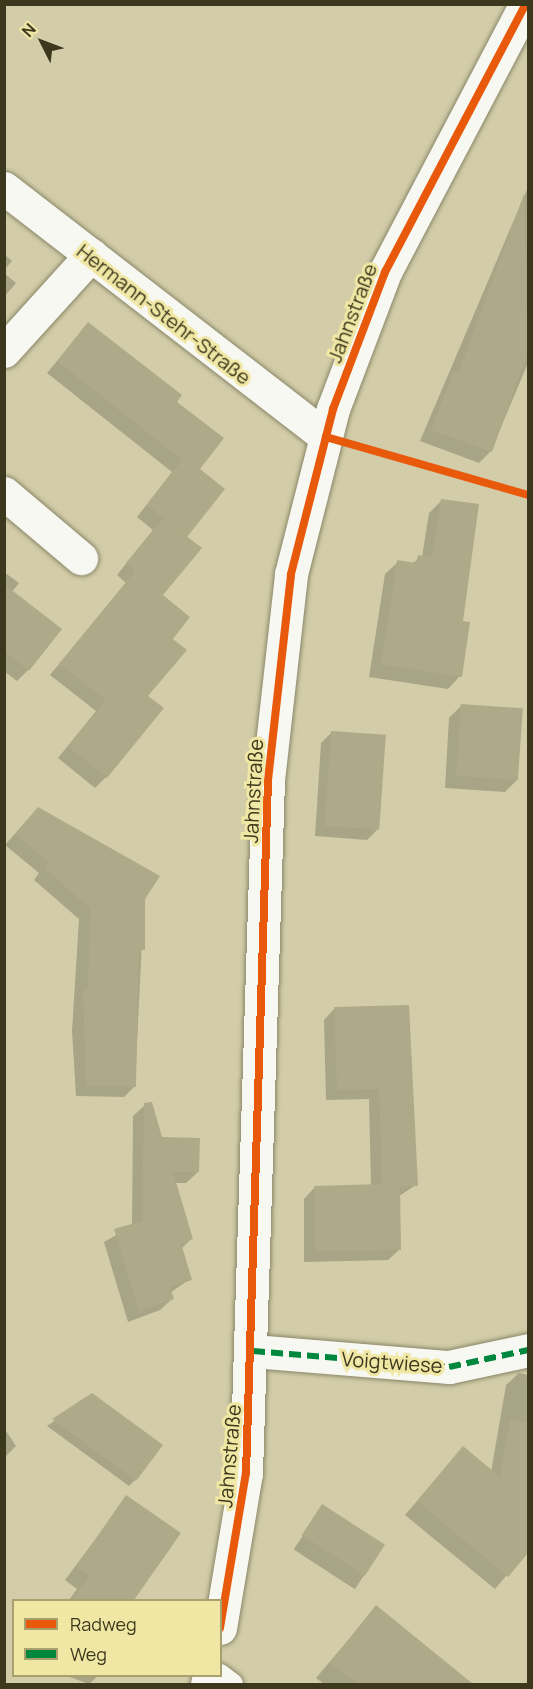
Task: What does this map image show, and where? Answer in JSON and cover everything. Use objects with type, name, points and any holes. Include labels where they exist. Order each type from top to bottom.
[{"type":"main road","name":"Jahnstraße","points":[[222,1616],[246,1473],[253,1351],[269,768],[291,574],[326,437],[385,272],[526,4]]},
{"type":"main road","name":"Hermann-Stehr-Straße","points":[[4,188],[326,437]]},
{"type":"main road","points":[[4,351],[91,255]]},
{"type":"main road","points":[[4,493],[81,558]]},
{"type":"main road","name":"Voigtwiese","points":[[253,1351],[449,1367],[528,1350]]},
{"type":"building","points":[[524,194],[528,352],[492,452],[431,430],[453,372],[458,374]]},
{"type":"building","points":[[88,322],[182,395],[177,402],[224,438],[200,469],[225,489],[187,537],[147,505],[182,460],[57,361]]},
{"type":"building","points":[[441,499],[479,504],[463,621],[470,622],[462,677],[381,664],[397,560],[416,563],[418,555],[432,557]]},
{"type":"building","points":[[163,518],[202,548],[163,595],[190,617],[173,639],[187,650],[148,696],[164,708],[107,778],[68,746],[106,700],[59,664],[135,571],[126,563]]},
{"type":"building","points":[[4,584],[62,629],[29,671],[4,651]]},
{"type":"building","points":[[461,704],[523,708],[518,780],[456,776]]},
{"type":"building","points":[[331,731],[386,735],[379,830],[324,826]]},
{"type":"building","points":[[38,807],[160,876],[145,899],[145,950],[139,950],[136,1087],[86,1086],[83,989],[88,989],[90,908],[44,868],[48,862],[15,834]]},
{"type":"building","points":[[409,1005],[418,1186],[400,1186],[401,1250],[315,1251],[314,1186],[382,1184],[379,1089],[337,1090],[334,1007]]},
{"type":"building","points":[[152,1102],[162,1137],[200,1138],[199,1172],[173,1172],[193,1239],[181,1243],[192,1280],[170,1287],[174,1299],[139,1311],[114,1229],[142,1221],[144,1103]]},
{"type":"building","points":[[92,1393],[163,1445],[136,1481],[52,1419]]},
{"type":"building","points":[[510,1420],[528,1422],[528,1553],[508,1577],[417,1501],[463,1446],[500,1477]]},
{"type":"building","points":[[126,1495],[181,1533],[135,1599],[73,1599],[89,1576],[76,1567]]},
{"type":"building","points":[[322,1504],[385,1545],[365,1576],[302,1535]]},
{"type":"building","points":[[376,1605],[473,1684],[358,1684],[330,1663]]},
{"type":"marked path","points":[[253,1351],[449,1367],[528,1350]]},
{"type":"cycle path","points":[[222,1616],[246,1473],[268,780],[291,574],[333,409],[385,272],[526,4]]},
{"type":"cycle path","points":[[326,437],[528,495]]}]
